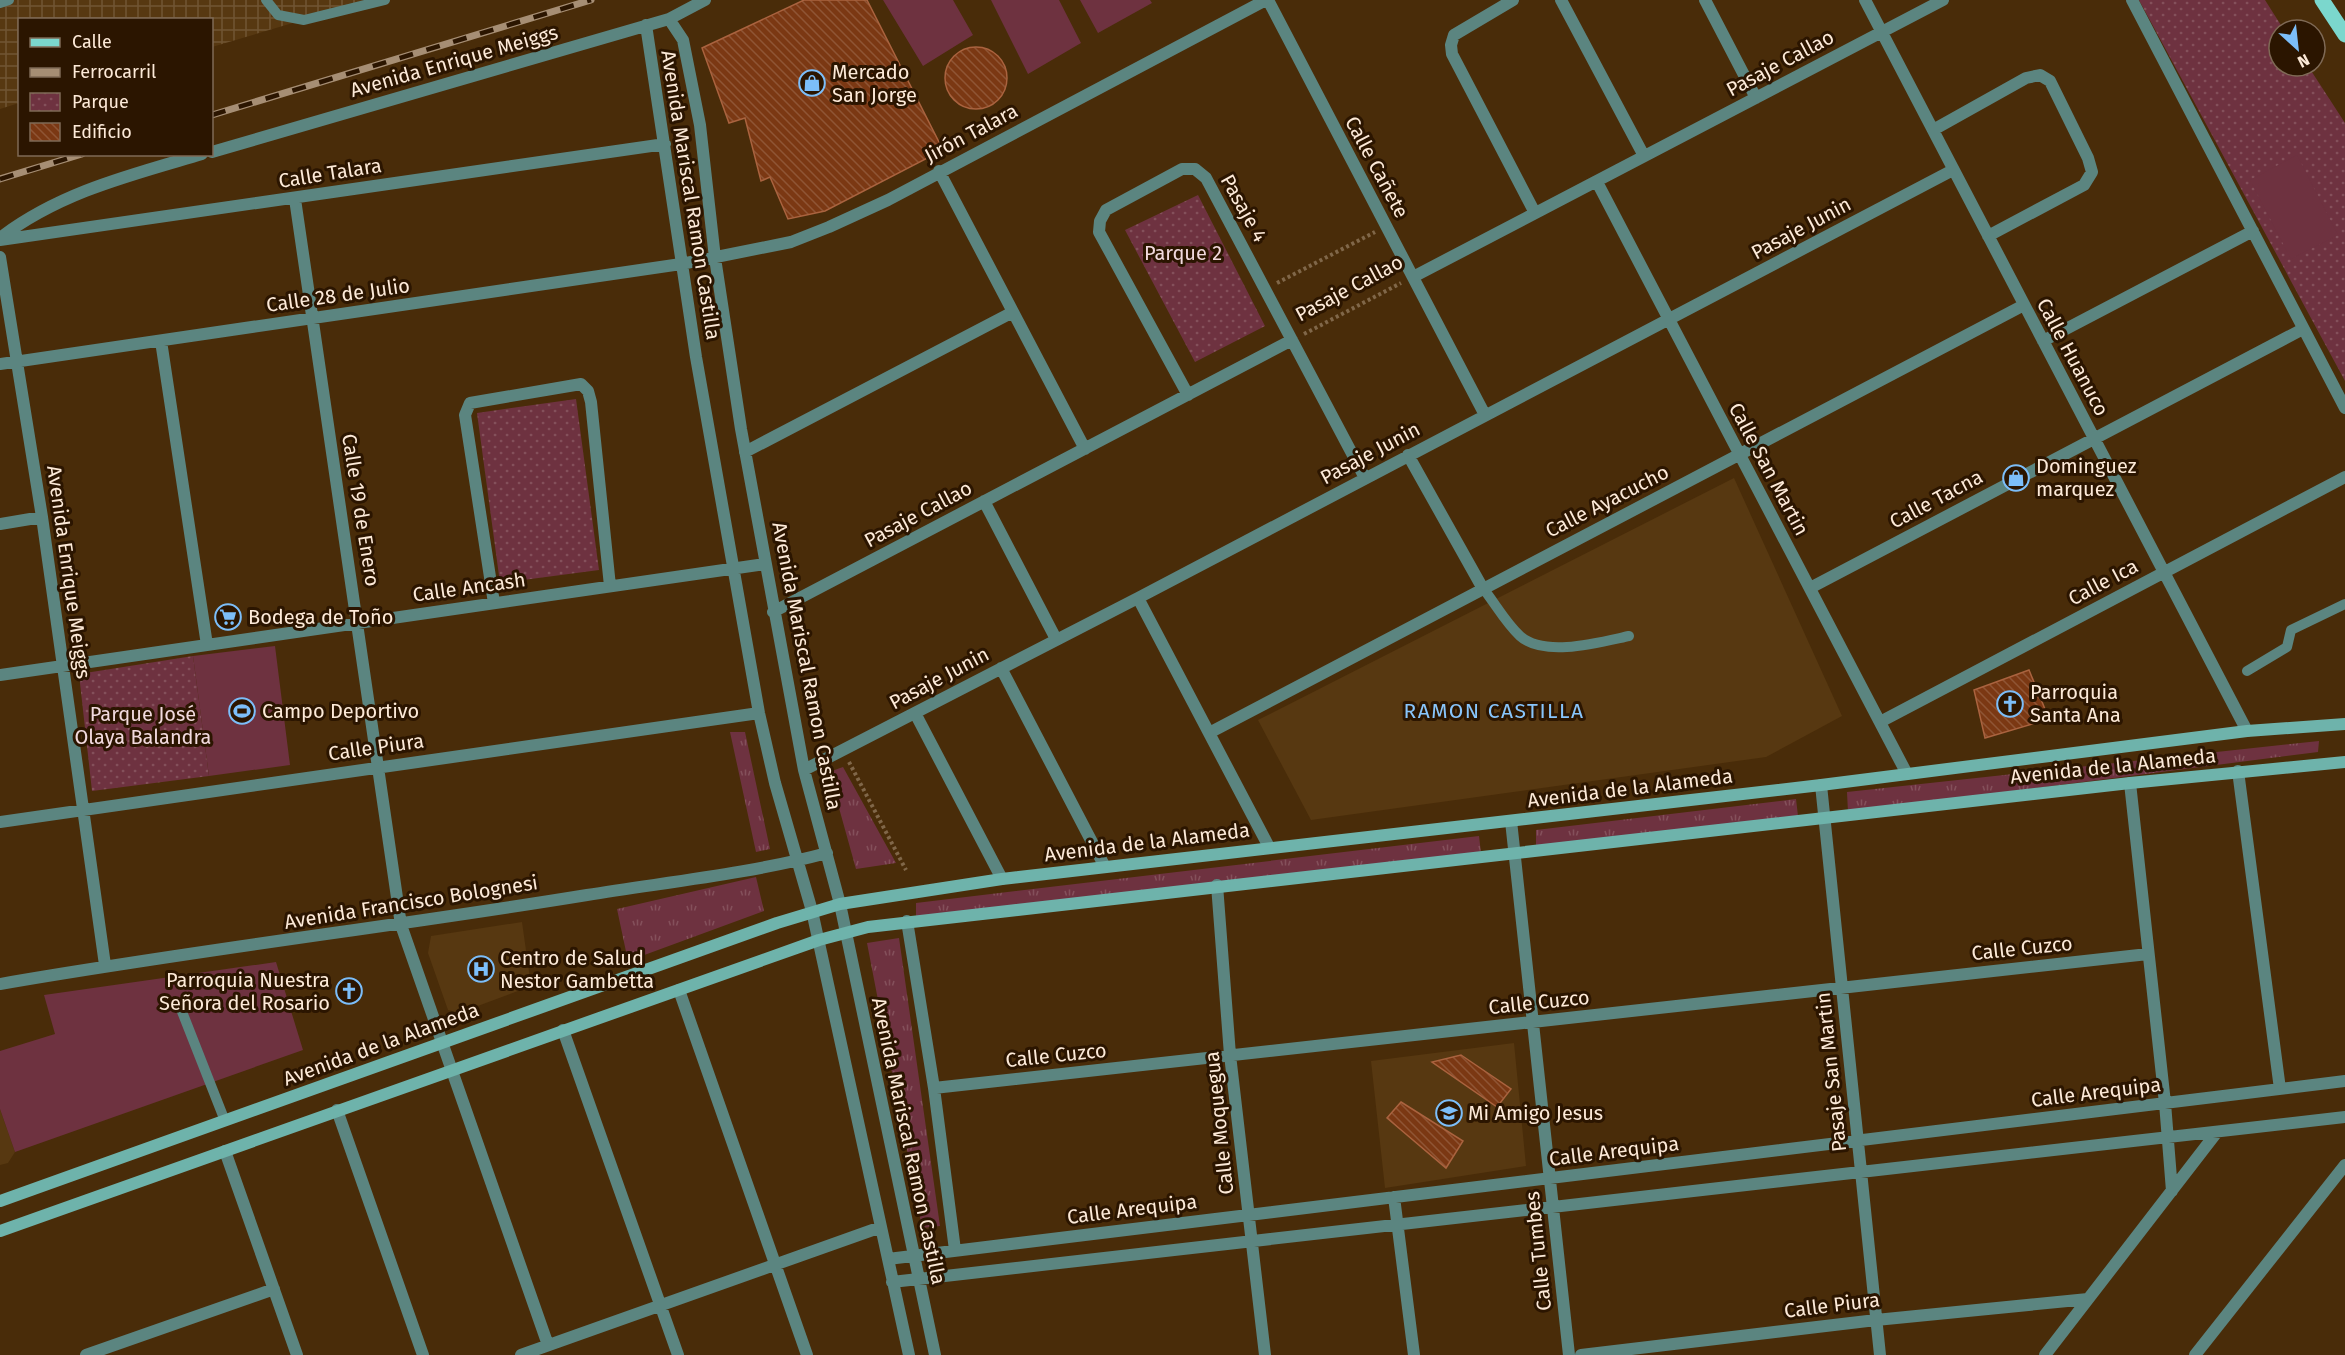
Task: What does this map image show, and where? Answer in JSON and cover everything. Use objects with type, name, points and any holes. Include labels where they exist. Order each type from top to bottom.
[{"type":"main road","points":[[2322,0],[2345,35]]},
{"type":"street","name":"Avenida Enrique Meiggs","points":[[213,152],[669,19],[705,0]]},
{"type":"street","name":"Jirón Talara","points":[[681,264],[791,242],[888,200],[939,171],[1267,0]]},
{"type":"street","name":"Calle Cañete","points":[[1267,0],[1485,415]]},
{"type":"street","points":[[1513,0],[1454,35],[1451,45],[1452,54],[1535,213]]},
{"type":"street","points":[[1561,0],[1644,156]]},
{"type":"street","points":[[1705,0],[1756,98]]},
{"type":"street","name":"Calle Huanuco","points":[[1864,0],[2247,732]]},
{"type":"street","name":"Pasaje Callao","points":[[1413,277],[1943,0]]},
{"type":"street","points":[[2132,0],[2345,408]]},
{"type":"street","name":"Avenida Mariscal Ramon Castilla","points":[[669,19],[683,40],[700,125],[715,258],[746,452],[773,612],[804,770],[840,904],[935,1355]]},
{"type":"street","name":"Avenida Mariscal Ramon Castilla","points":[[646,25],[681,264],[759,713],[775,783],[812,910],[909,1355]]},
{"type":"street","points":[[1933,130],[2026,78],[2040,75],[2050,81],[2088,158],[2092,172],[2084,185],[1988,236]]},
{"type":"street","name":"Calle Talara","points":[[0,239],[295,199],[665,144]]},
{"type":"street","points":[[0,239],[28,217],[91,187],[195,156]]},
{"type":"street","name":"Pasaje 4","points":[[1188,394],[1099,232],[1100,220],[1106,210],[1182,169],[1195,169],[1206,178],[1365,478]]},
{"type":"street","name":"Pasaje Junin","points":[[804,770],[1138,598],[1953,170]]},
{"type":"street","points":[[939,171],[1085,449]]},
{"type":"street","name":"Calle San Martin","points":[[1597,182],[1907,774]]},
{"type":"street","name":"Calle 19 de Enero","points":[[295,199],[311,318],[359,623],[401,925],[548,1346]]},
{"type":"street","points":[[2043,341],[2253,231]]},
{"type":"street","name":"Avenida Enrique Meiggs","points":[[0,257],[19,362],[42,517],[105,965]]},
{"type":"street","name":"Calle 28 de Julio","points":[[0,364],[681,264]]},
{"type":"street","name":"Calle Ayacucho","points":[[1209,733],[1482,587],[1740,455],[2024,305]]},
{"type":"street","points":[[746,452],[1013,312]]},
{"type":"street","name":"Calle Tacna","points":[[1810,588],[2303,328]]},
{"type":"street","points":[[161,340],[207,645]]},
{"type":"street","name":"Pasaje Callao","points":[[773,612],[1292,340]]},
{"type":"street","points":[[494,603],[465,415],[466,408],[470,403],[581,384],[588,392],[591,402],[610,586]]},
{"type":"street","points":[[1408,455],[1482,587]]},
{"type":"street","name":"Calle Ica","points":[[1880,722],[2345,477]]},
{"type":"street","points":[[984,501],[1056,639]]},
{"type":"street","points":[[0,524],[42,517]]},
{"type":"street","name":"Calle Ancash","points":[[0,675],[765,564]]},
{"type":"street","points":[[1138,598],[1269,847]]},
{"type":"street","points":[[1001,668],[1105,867]]},
{"type":"street","name":"Calle Piura","points":[[0,822],[759,713]]},
{"type":"street","points":[[915,713],[1002,879]]},
{"type":"street","name":"Avenida de la Alameda","points":[[0,1202],[812,910],[840,904],[1002,879],[1269,847],[1821,785],[2247,732],[2345,724]]},
{"type":"street","name":"Avenida de la Alameda","points":[[0,1231],[845,932],[907,921],[1217,885],[2238,771],[2345,762]]},
{"type":"street","points":[[2238,771],[2280,1089]]},
{"type":"street","points":[[2130,783],[2165,1103],[2172,1191]]},
{"type":"street","name":"Pasaje San Martin","points":[[1821,785],[1880,1355]]},
{"type":"street","name":"Calle Tumbes","points":[[1511,821],[1569,1355]]},
{"type":"street","name":"Avenida Francisco Bolognesi","points":[[0,984],[105,965],[401,925],[799,860],[827,853]]},
{"type":"street","name":"Calle Moquegua","points":[[1217,885],[1230,1055],[1265,1355]]},
{"type":"street","points":[[907,921],[934,1088],[955,1250]]},
{"type":"street","name":"Calle Cuzco","points":[[934,1088],[2148,954]]},
{"type":"street","points":[[679,990],[807,1355]]},
{"type":"street","points":[[563,1030],[678,1355]]},
{"type":"street","name":"Calle Arequipa","points":[[888,1259],[2345,1081]]},
{"type":"street","points":[[337,1110],[423,1355]]},
{"type":"street","points":[[892,1282],[2345,1117]]},
{"type":"street","points":[[2045,1355],[2217,1132]]},
{"type":"street","points":[[225,1151],[297,1355]]},
{"type":"street","points":[[2195,1355],[2345,1165]]},
{"type":"street","points":[[1394,1197],[1414,1355]]},
{"type":"street","points":[[521,1355],[881,1227]]},
{"type":"street","points":[[86,1355],[274,1289]]},
{"type":"street","name":"Calle Piura","points":[[1581,1355],[1876,1320],[2088,1299]]},
{"type":"lane","points":[[0,3],[9,0]]},
{"type":"lane","points":[[266,0],[278,15],[304,20],[385,0]]},
{"type":"lane","points":[[1482,587],[1521,638],[1537,645],[1581,647],[1629,636]]},
{"type":"lane","points":[[2247,671],[2287,647],[2291,630],[2345,604]]},
{"type":"lane","points":[[179,1004],[225,1121]]},
{"type":"path","points":[[1266,289],[1386,226]]},
{"type":"path","name":"Pasaje Callao","points":[[1292,340],[1413,277]]},
{"type":"path","points":[[843,750],[906,870]]},
{"type":"shaded area","points":[[0,0],[370,0],[213,47],[213,18],[18,18],[18,103],[0,109]]},
{"type":"shaded area","points":[[1734,478],[1842,716],[1766,757],[1311,820],[1258,720]]},
{"type":"shaded area","name":"Centro de Salud Nestor Gambetta","points":[[522,922],[531,986],[459,1013],[448,1010],[428,953],[431,936]]},
{"type":"shaded area","name":"Mi Amigo Jesus","points":[[1514,1043],[1526,1166],[1385,1188],[1371,1061]]},
{"type":"shaded area","points":[[0,1109],[15,1152],[8,1163],[0,1165]]},
{"type":"green space","points":[[883,0],[953,0],[973,35],[923,66]]},
{"type":"green space","points":[[991,0],[1059,0],[1081,43],[1028,74]]},
{"type":"green space","points":[[1080,0],[1150,0],[1152,3],[1098,33]]},
{"type":"green space","points":[[2139,0],[2265,0],[2276,18],[2267,18],[2267,78],[2316,78],[2345,123],[2345,381]]},
{"type":"green space","points":[[2297,155],[2338,235],[2291,259],[2250,180]]},
{"type":"green space","name":"Parque 2","points":[[1198,195],[1265,326],[1195,362],[1125,230]]},
{"type":"green space","points":[[576,399],[599,570],[500,583],[477,413]]},
{"type":"green space","name":"Campo Deportivo","points":[[275,646],[290,765],[209,776],[193,656]]},
{"type":"green space","name":"Parque José Olaya Balandra","points":[[193,656],[209,776],[92,791],[79,674]]},
{"type":"green space","points":[[730,732],[745,732],[770,849],[756,852]]},
{"type":"green space","points":[[2319,741],[2318,752],[1848,812],[1847,792]]},
{"type":"green space","points":[[843,767],[896,863],[856,869],[829,772]]},
{"type":"green space","points":[[1796,799],[1798,816],[1536,848],[1536,830]]},
{"type":"green space","points":[[1479,836],[1481,853],[916,918],[916,903]]},
{"type":"green space","points":[[756,877],[764,911],[628,961],[617,909]]},
{"type":"green space","points":[[899,938],[940,1226],[922,1228],[867,943]]},
{"type":"green space","points":[[276,962],[303,1050],[15,1152],[0,1109],[0,1051],[55,1034],[44,995]]},
{"type":"building","name":"Mercado San Jorge","points":[[804,0],[867,0],[943,150],[825,211],[788,219],[770,177],[761,181],[745,118],[729,123],[702,48]]},
{"type":"building","points":[[976,47],[988,49],[998,56],[1005,66],[1007,78],[1005,90],[998,100],[988,107],[976,109],[964,107],[954,100],[947,90],[945,78],[947,66],[954,56],[964,49]]},
{"type":"building","name":"Parroquia Santa Ana","points":[[2029,670],[2049,719],[1985,738],[1974,690]]},
{"type":"building","points":[[1461,1055],[1511,1089],[1497,1107],[1432,1062]]},
{"type":"building","points":[[1401,1102],[1463,1141],[1446,1168],[1387,1118]]},
{"type":"railway","points":[[213,115],[591,0]]},
{"type":"railway","points":[[0,179],[75,156]]},
{"type":"place","name":"Mercado San Jorge","points":[[812,83]]},
{"type":"place","name":"Dominguez marquez","points":[[2016,478]]},
{"type":"place","name":"Bodega de Toño","points":[[228,617]]},
{"type":"place","name":"Parroquia Santa Ana","points":[[2010,704]]},
{"type":"place","name":"Campo Deportivo","points":[[242,711]]},
{"type":"place","name":"Centro de Salud Nestor Gambetta","points":[[481,969]]},
{"type":"place","name":"Parroquia Nuestra Señora del Rosario","points":[[349,991]]},
{"type":"place","name":"Mi Amigo Jesus","points":[[1449,1113]]},
{"type":"district","name":"RAMON CASTILLA","points":[[1494,711]]}]
